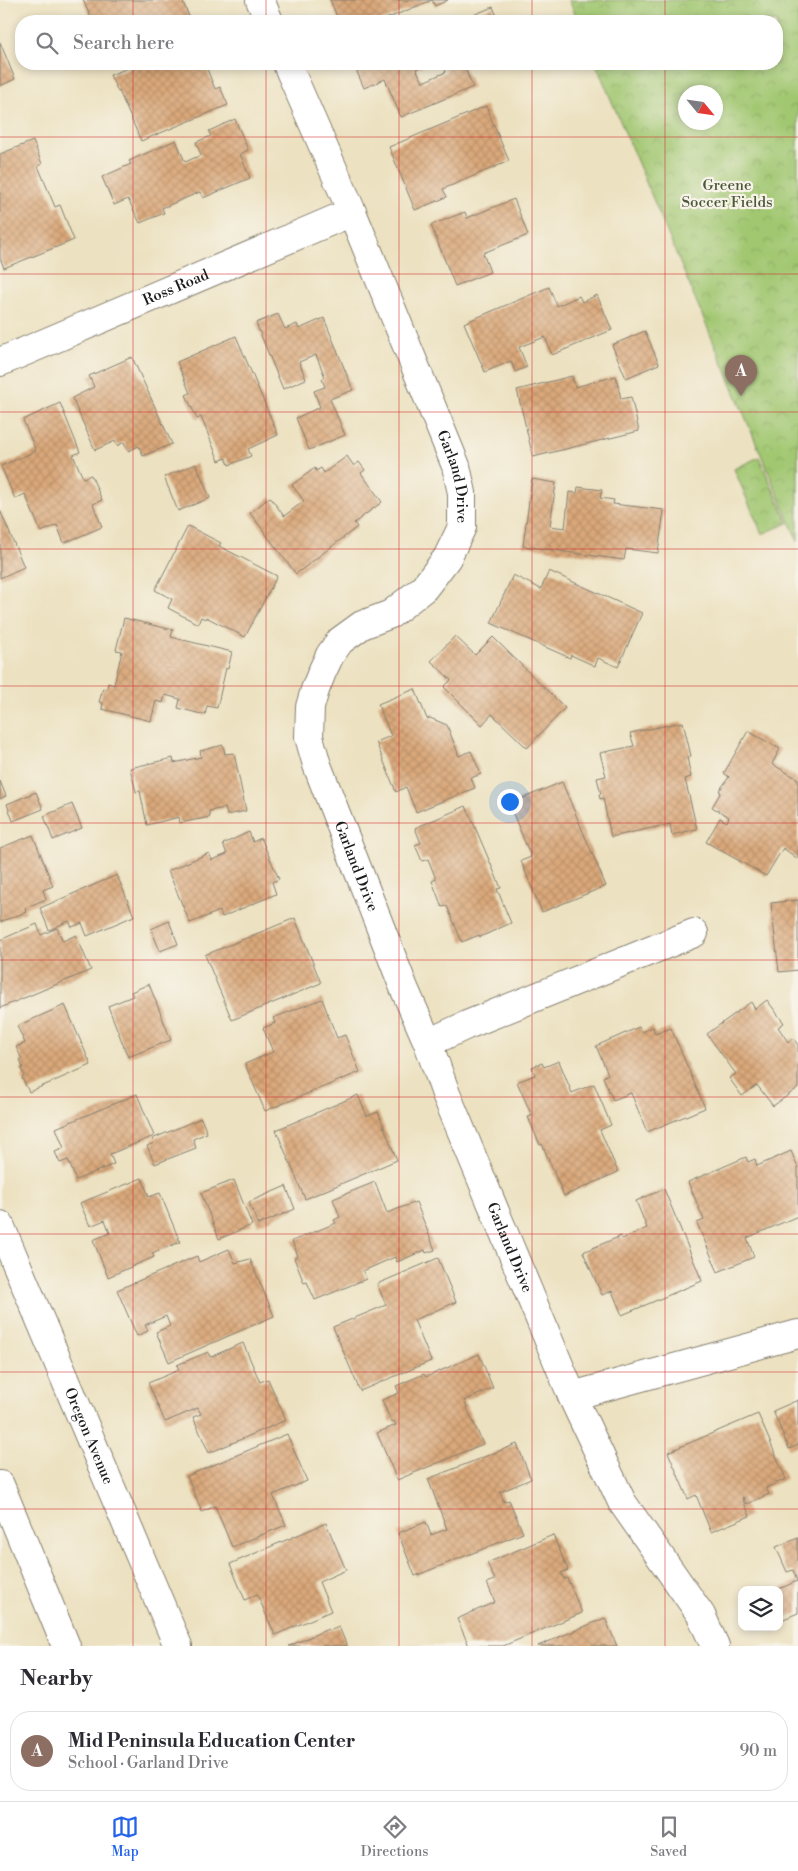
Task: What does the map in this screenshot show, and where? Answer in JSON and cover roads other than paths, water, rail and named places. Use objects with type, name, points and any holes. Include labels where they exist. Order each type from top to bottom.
[{"type":"street","points":[[260,0],[266,15]]},
{"type":"street","name":"Garland Drive","points":[[290,70],[352,212],[456,466],[462,493],[462,527],[446,558],[424,588],[390,614],[362,625],[340,641],[330,655],[314,690],[310,707],[309,737],[331,802],[428,1044],[446,1094],[572,1396],[622,1502],[701,1615],[715,1646]]},
{"type":"street","name":"Ross Road","points":[[0,362],[352,212]]},
{"type":"street","points":[[428,1044],[467,1025],[694,933]]},
{"type":"street","name":"Oregon Avenue","points":[[0,1225],[178,1646]]},
{"type":"street","points":[[572,1396],[798,1334]]},
{"type":"street","points":[[0,1485],[66,1646]]},
{"type":"place","name":"Mid Peninsula Education Center","points":[[741,396]]},
{"type":"park label","name":"Greene Soccer Fields","points":[[727,194]]}]
